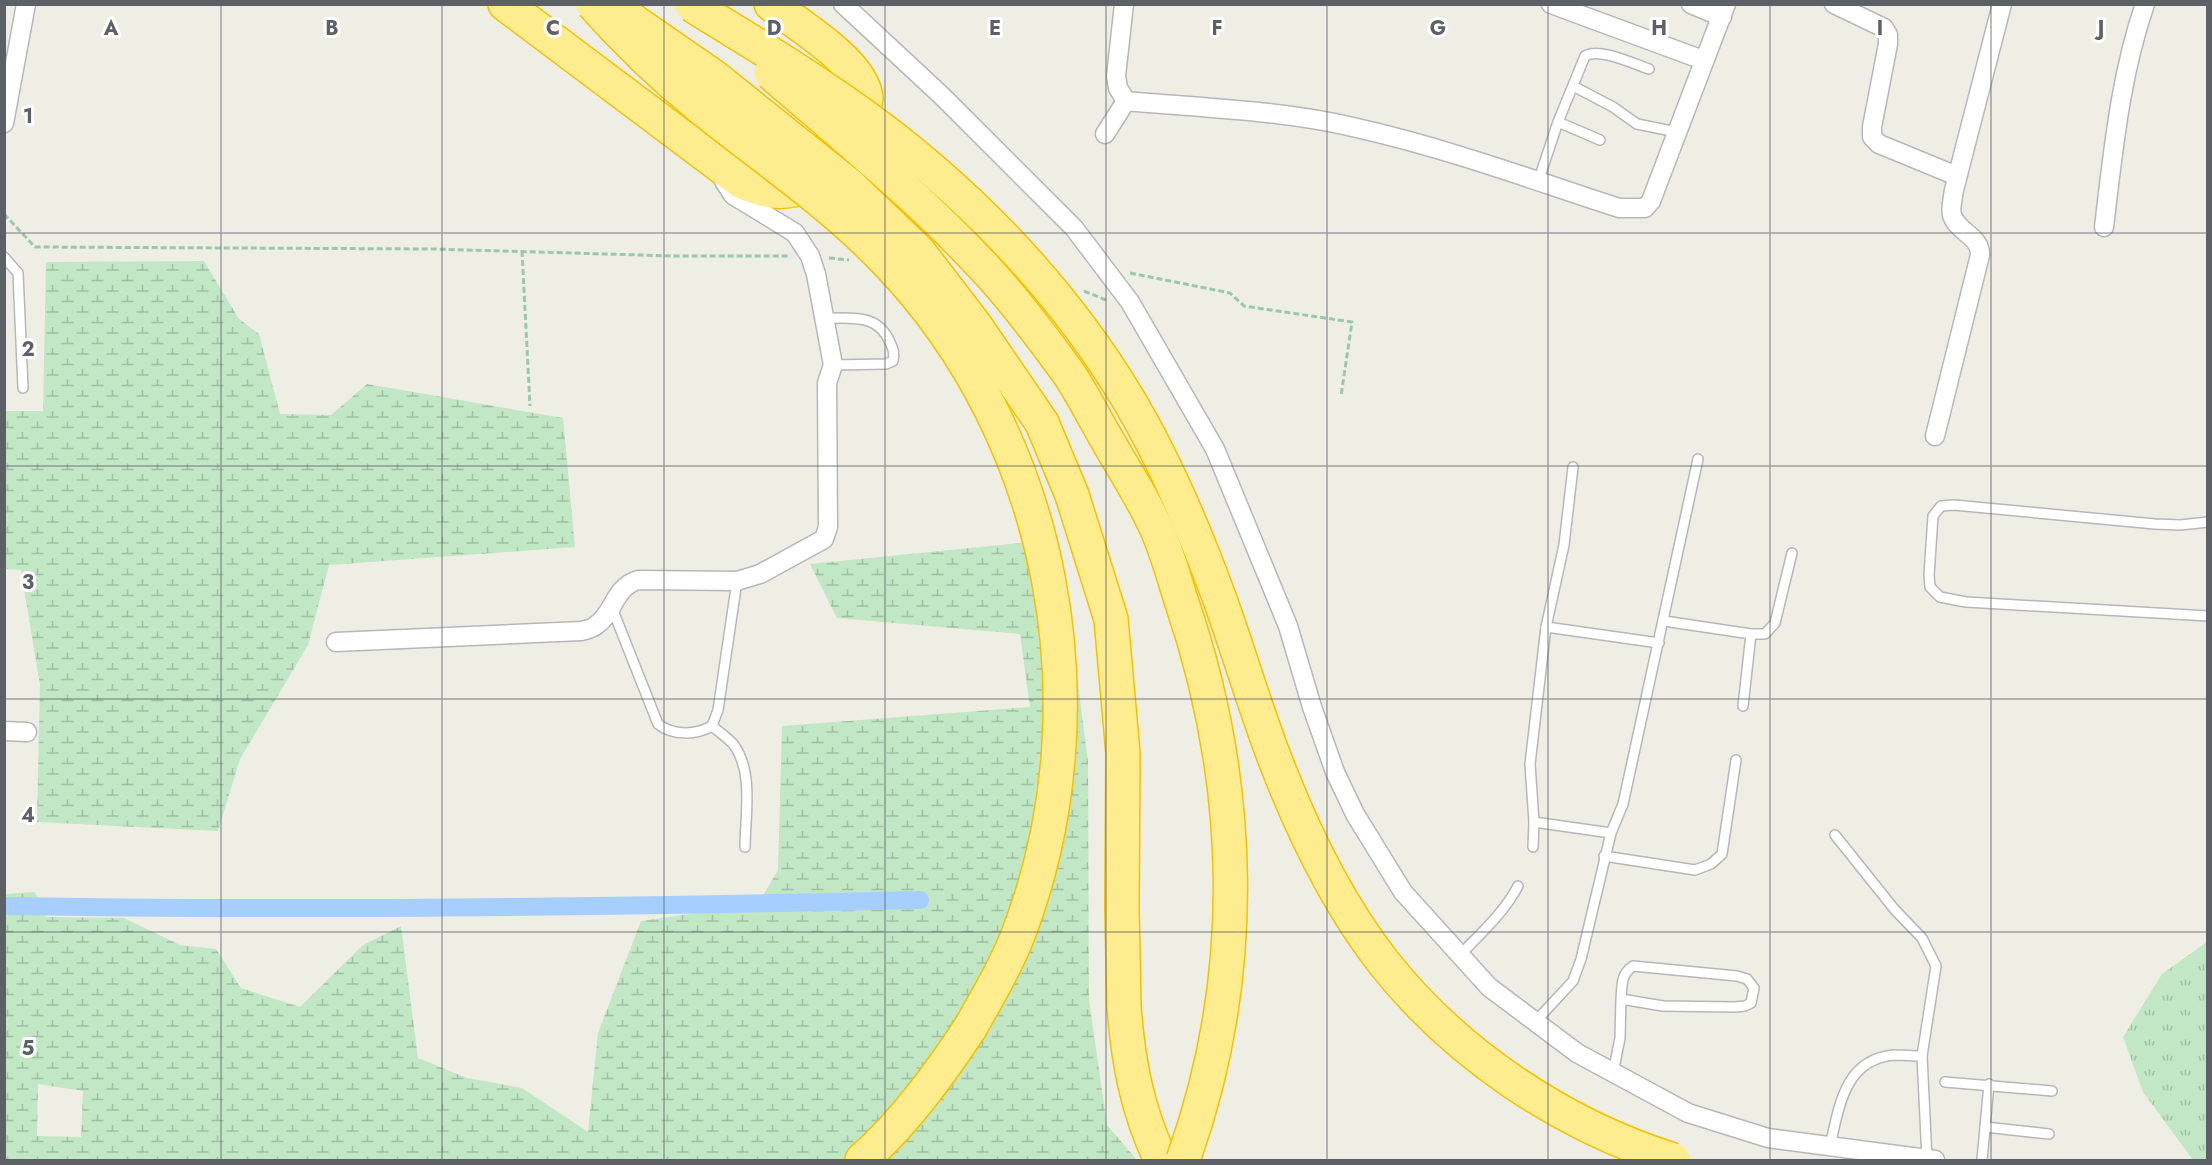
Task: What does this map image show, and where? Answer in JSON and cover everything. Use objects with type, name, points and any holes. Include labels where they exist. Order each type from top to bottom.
[{"type":"highway","points":[[506,4],[742,182],[764,191],[783,192],[793,190],[862,111],[866,98],[857,76],[843,58],[771,4]]},
{"type":"highway","points":[[593,4],[665,78],[836,214],[888,262],[931,314],[966,363],[1008,446],[1031,505],[1045,555],[1055,612],[1060,670],[1060,727],[1055,786],[1034,888],[1017,937],[995,984],[970,1028],[943,1068],[908,1111],[862,1161]]},
{"type":"highway","points":[[610,4],[713,76],[822,163],[849,185],[919,252],[975,325],[1042,423],[1072,495],[1111,620],[1122,753],[1122,908],[1124,1006],[1128,1054],[1139,1103],[1161,1161]]},
{"type":"highway","points":[[692,5],[917,200],[994,278],[1068,372],[1155,524],[1196,642],[1220,753],[1229,827],[1232,900],[1225,999],[1204,1090],[1183,1161]]},
{"type":"highway","points":[[692,5],[822,86],[887,133],[939,176],[993,226],[1042,280],[1088,338],[1127,398],[1159,457],[1190,522],[1219,597],[1275,761],[1303,825],[1351,915],[1384,963],[1421,1004],[1457,1038],[1495,1068],[1576,1120],[1619,1141],[1673,1161]]},
{"type":"street","points":[[4,123],[26,4]]},
{"type":"street","points":[[843,4],[942,96],[1051,204],[1074,228],[1130,302],[1215,449],[1288,626],[1312,707],[1335,772],[1355,814],[1403,892],[1489,987],[1577,1053],[1688,1113],[1768,1138],[1931,1160]]},
{"type":"street","points":[[1124,4],[1116,76],[1118,88],[1126,100]]},
{"type":"street","points":[[1551,4],[1703,60]]},
{"type":"street","points":[[1126,100],[1288,116],[1357,128],[1619,208],[1645,208],[1651,201],[1703,60],[1724,11],[1691,4]]},
{"type":"street","points":[[1834,4],[1884,28],[1888,35],[1872,137],[1880,144],[1957,176]]},
{"type":"street","points":[[1935,436],[1980,255],[1980,248],[1953,219],[1951,212],[1957,176],[2002,4]]},
{"type":"street","points":[[2104,227],[2114,141],[2133,44],[2145,4]]},
{"type":"street","points":[[1105,134],[1126,100]]},
{"type":"street","points":[[336,642],[581,632],[595,626],[627,584],[638,580],[737,581],[760,574],[825,538],[828,527],[827,383],[834,365],[816,274],[810,256],[795,233],[733,195],[708,157]]},
{"type":"street","points":[[4,731],[27,732]]},
{"type":"lane","points":[[1538,182],[1558,122],[1585,56],[1591,52],[1604,53],[1649,69]]},
{"type":"lane","points":[[1573,86],[1613,107],[1637,124],[1677,132]]},
{"type":"lane","points":[[1558,122],[1600,140]]},
{"type":"lane","points":[[4,257],[18,273],[23,388]]},
{"type":"lane","points":[[824,318],[861,319],[874,322],[885,331],[894,350],[893,361],[886,364],[834,365]]},
{"type":"lane","points":[[1535,1022],[1573,981],[1581,959],[1604,856],[1623,804],[1698,459]]},
{"type":"lane","points":[[1533,847],[1534,822],[1530,764],[1546,627],[1564,545],[1573,466]]},
{"type":"lane","points":[[2208,522],[2180,525],[2155,524],[1954,505],[1941,506],[1933,516],[1929,575],[1930,587],[1940,597],[1966,602],[2208,616]]},
{"type":"lane","points":[[1664,621],[1765,634],[1775,623],[1792,553]]},
{"type":"lane","points":[[611,606],[658,724],[666,731],[703,731],[712,726],[718,710],[737,581]]},
{"type":"lane","points":[[1546,627],[1659,643]]},
{"type":"lane","points":[[1743,706],[1751,634]]},
{"type":"lane","points":[[712,726],[733,744],[740,756],[746,777],[745,847]]},
{"type":"lane","points":[[1604,856],[1695,870],[1711,864],[1722,854],[1736,760]]},
{"type":"lane","points":[[1534,822],[1611,832]]},
{"type":"lane","points":[[1835,835],[1895,910],[1922,938],[1936,966],[1922,1056],[1931,1160]]},
{"type":"lane","points":[[1460,955],[1495,918],[1518,886]]},
{"type":"lane","points":[[1613,1073],[1620,1038],[1621,999],[1622,980],[1627,970],[1633,966],[1737,976],[1747,979],[1754,988],[1751,1003],[1735,1007],[1664,1006],[1621,999]]},
{"type":"lane","points":[[1830,1146],[1843,1094],[1853,1076],[1871,1061],[1893,1055],[1922,1056]]},
{"type":"lane","points":[[1945,1082],[2052,1091]]},
{"type":"lane","points":[[1982,1161],[1989,1084]]},
{"type":"lane","points":[[1985,1127],[2049,1134]]},
{"type":"path","points":[[4,214],[35,247],[810,256]]},
{"type":"path","points":[[522,251],[530,406]]},
{"type":"path","points":[[1105,268],[1230,293],[1244,306],[1352,322],[1341,396]]},
{"type":"green space","points":[[204,261],[239,319],[259,334],[280,414],[331,415],[367,384],[563,418],[575,547],[329,565],[308,645],[240,759],[218,831],[37,822],[40,685],[21,570],[5,569],[4,411],[43,411],[46,262]]},
{"type":"green space","points":[[1041,541],[1077,677],[1088,762],[1089,1000],[1107,1125],[1137,1160],[5,1160],[5,894],[35,892],[45,917],[124,918],[180,945],[216,949],[241,988],[300,1007],[363,945],[401,926],[418,1058],[467,1078],[522,1088],[588,1132],[598,1033],[641,921],[758,904],[778,870],[782,726],[1030,707],[1020,634],[837,618],[810,564]],"holes":[[[38,1084],[83,1091],[81,1137],[37,1136]]]},
{"type":"green space","points":[[2207,942],[2207,1160],[2193,1160],[2143,1092],[2123,1037],[2162,974]]},
{"type":"waterway","points":[[4,906],[462,908],[920,900]]}]
